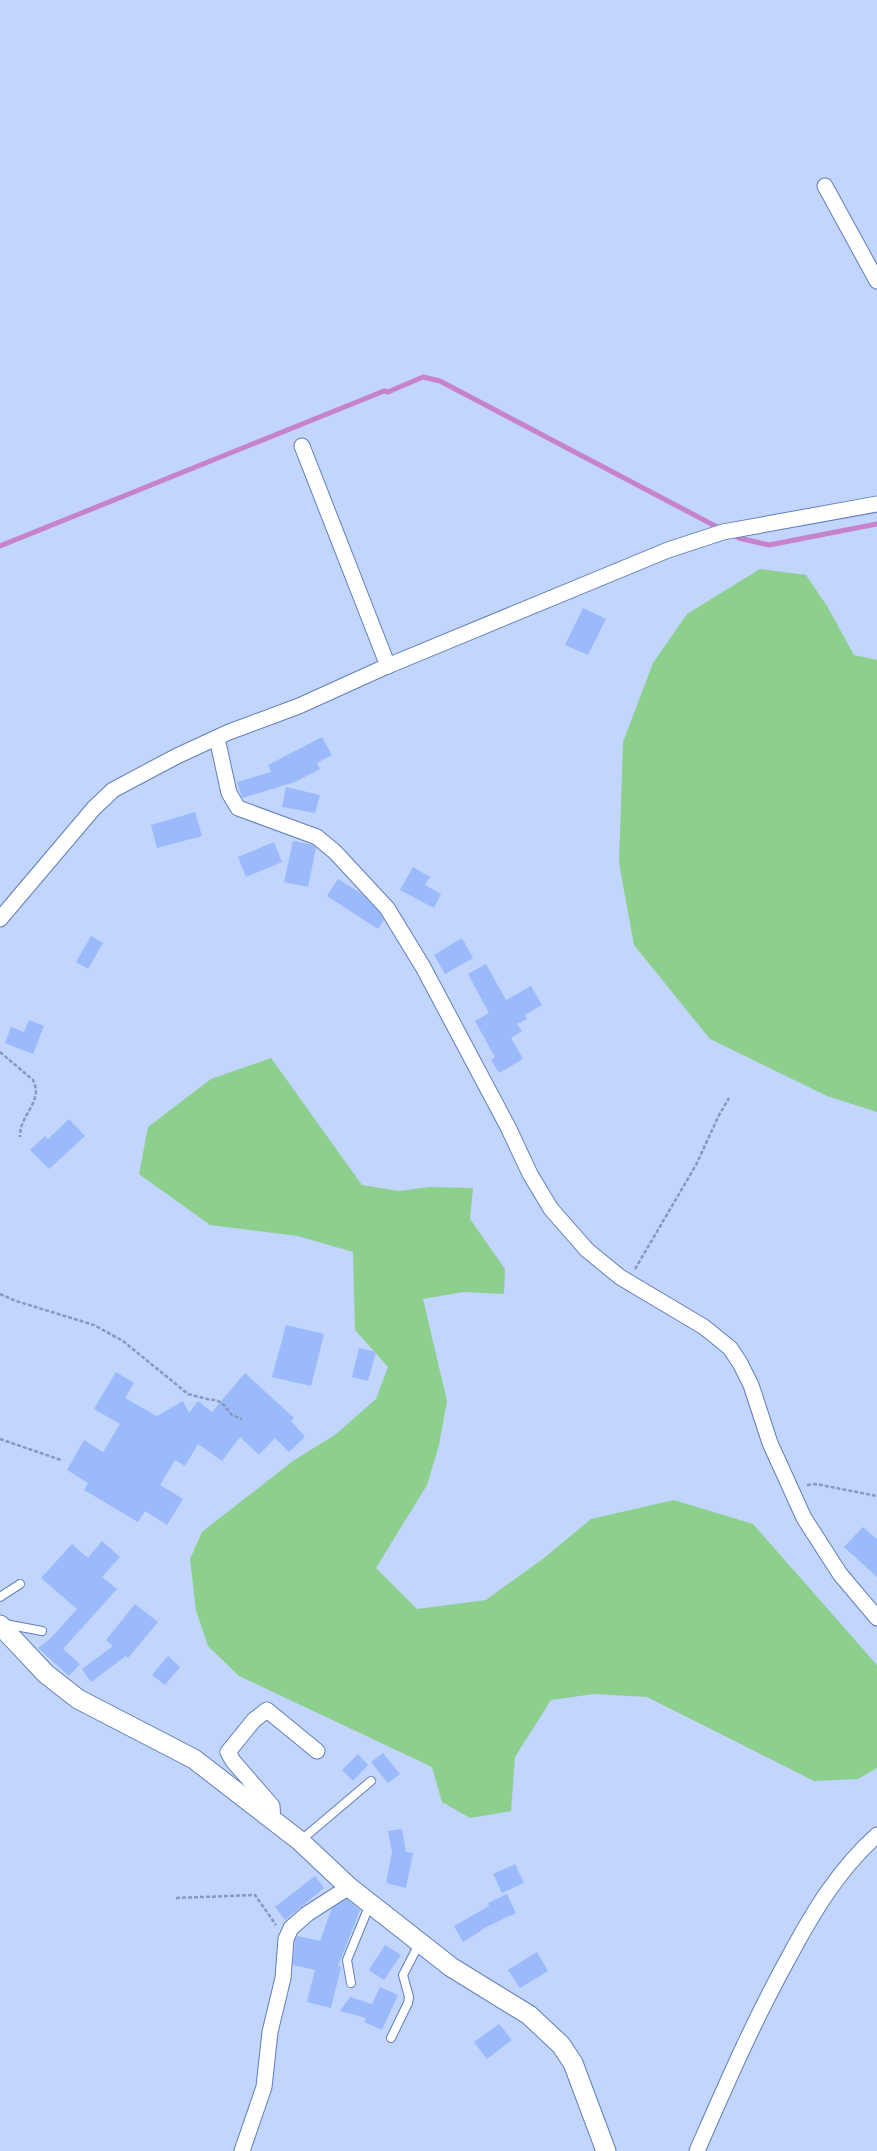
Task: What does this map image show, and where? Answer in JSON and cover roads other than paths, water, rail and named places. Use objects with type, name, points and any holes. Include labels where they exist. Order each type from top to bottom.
[{"type":"street","points":[[825,186],[877,281]]},
{"type":"street","points":[[302,446],[388,666]]},
{"type":"street","points":[[0,919],[94,808],[113,790],[177,756],[217,738],[299,706],[388,666],[682,546],[723,532],[877,504]]},
{"type":"street","points":[[217,738],[229,793],[238,808],[317,837],[335,852],[387,908],[423,967],[508,1127],[530,1174],[551,1209],[587,1250],[628,1282],[704,1327],[730,1348],[740,1363],[751,1385],[770,1443],[804,1518],[840,1574],[877,1618]]},
{"type":"street","points":[[0,1624],[46,1674],[78,1699],[194,1759],[300,1840],[349,1887],[451,1967],[530,2015],[561,2045],[573,2063],[606,2151]]},
{"type":"street","points":[[273,1820],[272,1806],[233,1761],[228,1752],[254,1720],[267,1710],[317,1751]]},
{"type":"street","points":[[697,2151],[766,1998],[800,1937],[830,1887],[864,1847],[877,1835]]},
{"type":"street","points":[[242,2151],[264,2087],[270,2032],[283,1978],[286,1939],[291,1928],[307,1914],[349,1887]]},
{"type":"lane","points":[[0,1597],[20,1584]]},
{"type":"lane","points":[[0,1624],[42,1631]]},
{"type":"lane","points":[[300,1840],[371,1781]]},
{"type":"lane","points":[[351,1984],[347,1960],[371,1903]]},
{"type":"lane","points":[[391,2038],[409,1997],[403,1975],[420,1942]]},
{"type":"waterway","points":[[0,546],[384,391],[388,392],[423,377],[440,381],[721,529]]},
{"type":"waterway","points":[[732,534],[739,538],[769,545],[877,524]]}]
